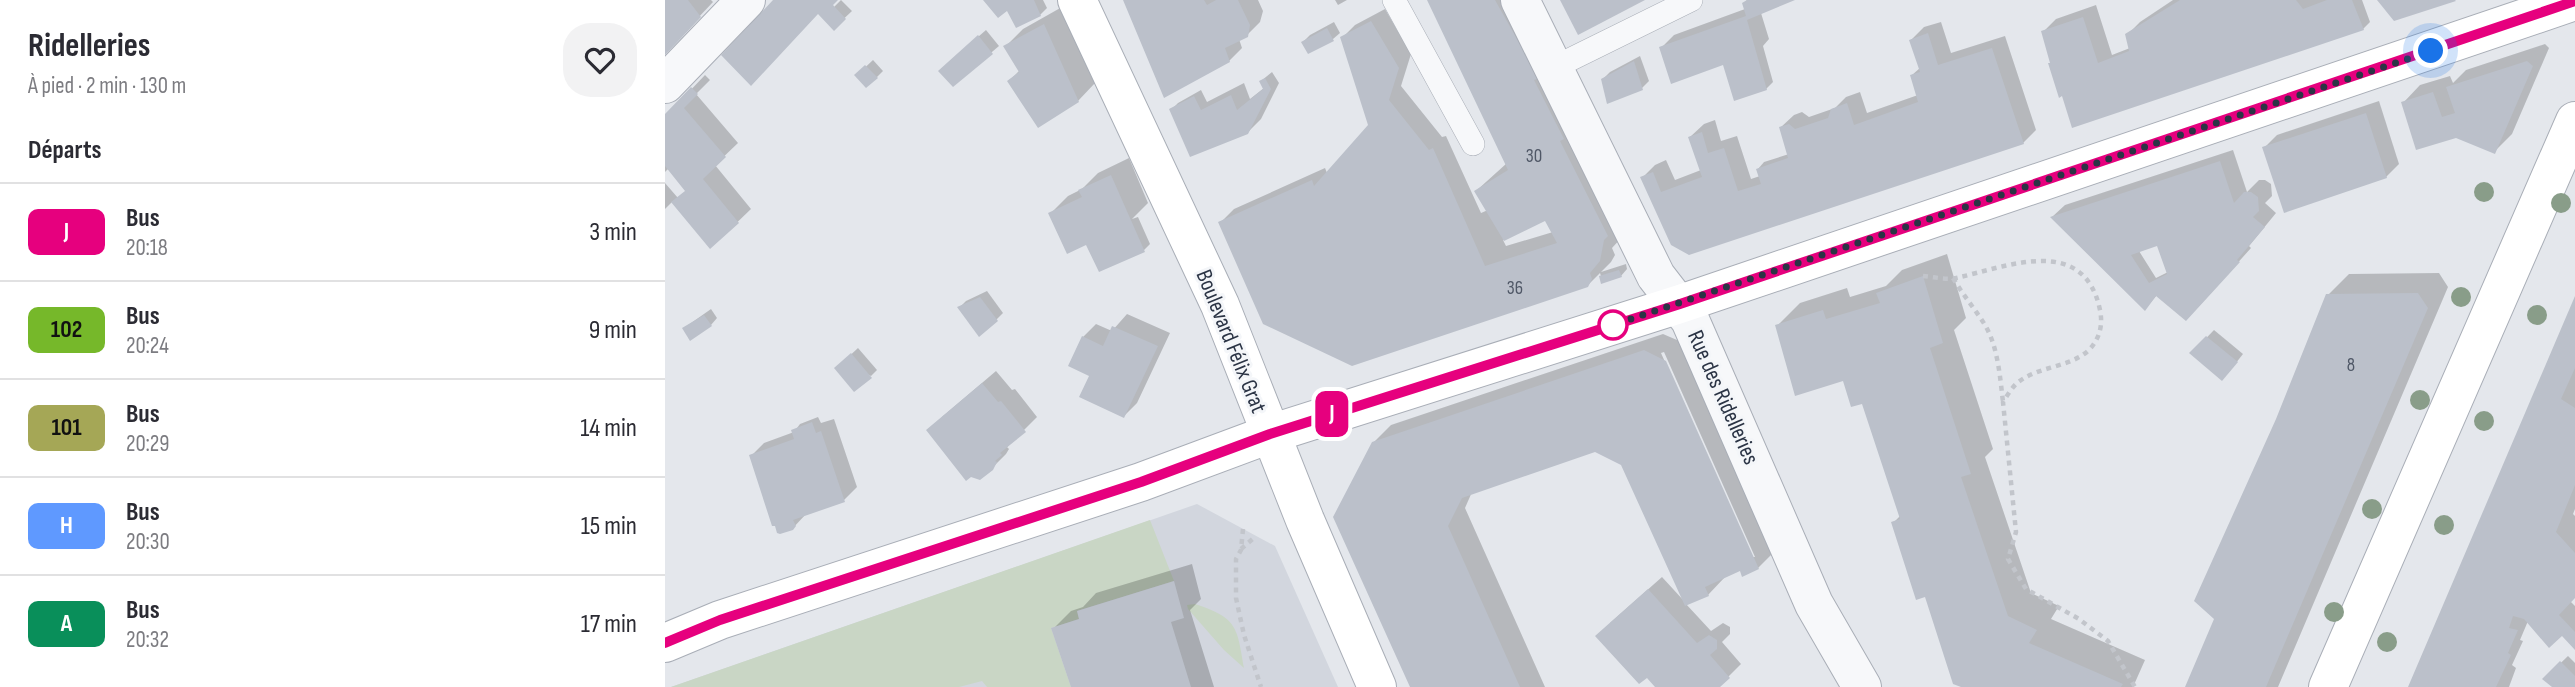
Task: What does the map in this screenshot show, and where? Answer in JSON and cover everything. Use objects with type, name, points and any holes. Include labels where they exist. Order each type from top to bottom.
[{"type":"main road","name":"Boulevard Félix Grat","points":[[1077,0],[1220,305],[1270,434],[1377,687]]},
{"type":"main road","points":[[665,643],[720,620],[1141,482],[1270,434],[1680,304],[2575,1]]},
{"type":"main road","points":[[2328,687],[2575,121]]},
{"type":"street","points":[[665,84],[746,0]]},
{"type":"street","name":"Rue des Ridelleries","points":[[1520,0],[1656,276],[1680,304],[1698,339],[1814,604],[1862,687]]},
{"type":"lane","points":[[1394,0],[1473,144]]},
{"type":"lane","points":[[1553,68],[1691,0]]},
{"type":"path","points":[[1923,276],[1953,278],[2007,263],[2037,260],[2062,262],[2083,276],[2097,297],[2102,320],[2099,337],[2087,351],[2017,383],[2003,402]]},
{"type":"path","points":[[1953,278],[1986,326],[1997,361],[2016,532],[2008,559],[2026,589],[2079,619],[2108,642],[2135,687]]},
{"type":"path","points":[[1241,550],[1243,529]]},
{"type":"path","points":[[1256,536],[1241,550],[1236,559],[1236,598],[1244,635],[1261,687]]},
{"type":"shaded area","points":[[1197,504],[1275,546],[1338,687],[671,687]]},
{"type":"green space","points":[[1150,520],[1174,581],[1077,611],[1079,619],[1051,628],[1071,687],[987,687],[982,681],[959,687],[671,687]]},
{"type":"green space","points":[[1195,604],[1219,614],[1233,626],[1244,668],[1224,650],[1188,609],[1187,605]]},
{"type":"building","points":[[665,0],[688,0],[701,17],[665,55]]},
{"type":"building","points":[[773,0],[838,0],[833,5],[846,19],[834,31],[818,14],[751,86],[721,55]]},
{"type":"building","points":[[983,0],[1034,0],[1041,16],[1016,28],[1007,11],[998,18]]},
{"type":"building","points":[[1123,0],[1204,0],[1207,5],[1216,0],[1238,0],[1250,25],[1248,37],[1225,48],[1230,62],[1164,98]]},
{"type":"building","points":[[1427,0],[1495,0],[1539,78],[1534,80],[1564,139],[1560,141],[1608,236],[1604,240],[1600,261],[1590,273],[1592,279],[1588,287],[1352,366],[1263,324],[1218,222],[1312,180],[1314,186],[1368,125],[1340,37],[1371,21],[1399,68],[1389,100],[1429,150],[1433,148],[1485,266],[1557,243],[1545,221],[1504,241],[1474,191],[1508,170]]},
{"type":"building","points":[[1560,0],[1645,0],[1578,35]]},
{"type":"building","points":[[1747,0],[1795,0],[1747,20],[1767,90],[1734,101],[1723,65],[1671,84],[1659,47],[1746,16],[1742,3]]},
{"type":"building","points":[[2180,0],[2296,0],[2303,9],[2327,0],[2352,0],[2364,30],[2072,128],[2062,96],[2059,98],[2041,31],[2083,17],[2098,63],[2129,51],[2125,34]]},
{"type":"building","points":[[2377,0],[2455,0],[2456,1],[2394,21]]},
{"type":"building","points":[[1044,24],[1079,102],[1038,128],[1007,81],[1019,72],[1003,46]]},
{"type":"building","points":[[1327,28],[1334,41],[1308,54],[1301,42]]},
{"type":"building","points":[[1928,33],[1938,65],[1992,48],[2024,144],[1689,255],[1671,245],[1640,177],[1653,172],[1661,192],[1702,177],[1688,137],[1702,132],[1708,153],[1724,148],[1738,191],[1761,184],[1756,169],[1788,158],[1779,127],[1789,124],[1795,129],[1828,118],[1831,109],[1847,103],[1854,125],[1918,102],[1910,75],[1920,72],[1909,40]]},
{"type":"building","points":[[978,35],[993,54],[953,87],[938,71]]},
{"type":"building","points":[[1634,61],[1643,90],[1607,104],[1601,79]]},
{"type":"building","points":[[2527,61],[2533,66],[2495,154],[2456,138],[2416,150],[2401,102],[2433,92],[2442,117],[2455,113],[2446,87]]},
{"type":"building","points":[[865,65],[878,78],[866,88],[854,75]]},
{"type":"building","points":[[1265,78],[1271,89],[1248,134],[1190,157],[1169,109],[1194,96],[1201,110],[1231,95],[1237,110],[1263,89],[1259,81]]},
{"type":"building","points":[[691,87],[698,94],[684,108],[726,157],[703,179],[739,223],[710,249],[671,202],[685,191],[665,166],[665,114]]},
{"type":"building","points":[[2366,113],[2387,178],[2284,213],[2262,147]]},
{"type":"building","points":[[2220,161],[2234,203],[2244,192],[2251,192],[2258,197],[2259,211],[2253,217],[2265,227],[2237,260],[2240,262],[2186,321],[2156,296],[2145,311],[2050,217]],"holes":[[[2157,246],[2167,274],[2149,283],[2131,255]]]},
{"type":"building","points":[[1111,175],[1145,252],[1099,272],[1086,245],[1067,254],[1048,213],[1082,197],[1078,190]]},
{"type":"building","points":[[1619,270],[1622,277],[1601,284],[1599,276]]},
{"type":"building","points":[[1923,276],[1943,343],[1930,348],[1971,474],[1961,477],[2008,616],[2037,630],[2029,643],[2123,684],[2121,687],[1961,687],[1953,684],[1925,597],[1916,600],[1891,522],[1900,519],[1862,404],[1851,407],[1843,381],[1795,396],[1775,325],[1823,310],[1826,319],[1880,303],[1876,293]]},
{"type":"building","points":[[2418,293],[2428,308],[2266,687],[2185,687],[2214,619],[2194,601],[2276,419],[2326,294]]},
{"type":"building","points":[[2575,296],[2575,368],[2561,399],[2575,408],[2575,485],[2556,532],[2575,553],[2575,598],[2559,615],[2575,632],[2575,650],[2562,636],[2549,648],[2524,619],[2513,616],[2509,628],[2518,630],[2508,653],[2511,655],[2496,687],[2408,687]]},
{"type":"building","points":[[980,297],[998,321],[979,337],[957,307]]},
{"type":"building","points":[[704,315],[712,326],[690,341],[682,328]]},
{"type":"building","points":[[1112,326],[1158,346],[1124,418],[1079,397],[1089,376],[1068,366],[1082,336],[1103,346]]},
{"type":"building","points":[[2206,336],[2238,362],[2222,381],[2189,353]]},
{"type":"building","points":[[1644,350],[1666,361],[1759,569],[1742,577],[1740,571],[1705,587],[1709,596],[1685,606],[1621,465],[1595,452],[1462,498],[1448,526],[1520,687],[1410,687],[1333,517],[1372,442]]},
{"type":"building","points":[[851,353],[872,378],[854,392],[834,368]]},
{"type":"building","points":[[982,383],[998,402],[1001,401],[1026,432],[1000,453],[1002,455],[995,461],[997,462],[993,470],[980,480],[971,477],[966,481],[926,430]]},
{"type":"building","points":[[812,422],[816,433],[821,431],[845,502],[793,520],[796,526],[793,530],[780,534],[775,526],[772,526],[749,455],[794,439],[791,430]]},
{"type":"building","points":[[1174,581],[1184,618],[1171,622],[1191,687],[1071,687],[1051,628],[1079,619],[1077,611]]},
{"type":"building","points":[[1648,589],[1697,643],[1709,635],[1717,640],[1717,649],[1710,655],[1730,678],[1720,687],[1655,687],[1647,678],[1639,684],[1595,636]]},
{"type":"building","points":[[2560,661],[2575,676],[2575,687],[2552,687],[2542,679]]},
{"type":"bus line","name":"J","points":[[665,643],[720,620],[1141,482],[1270,434],[1680,304],[2575,1]]},
{"type":"route","points":[[1613,325],[1604,328],[2431,51]]}]
